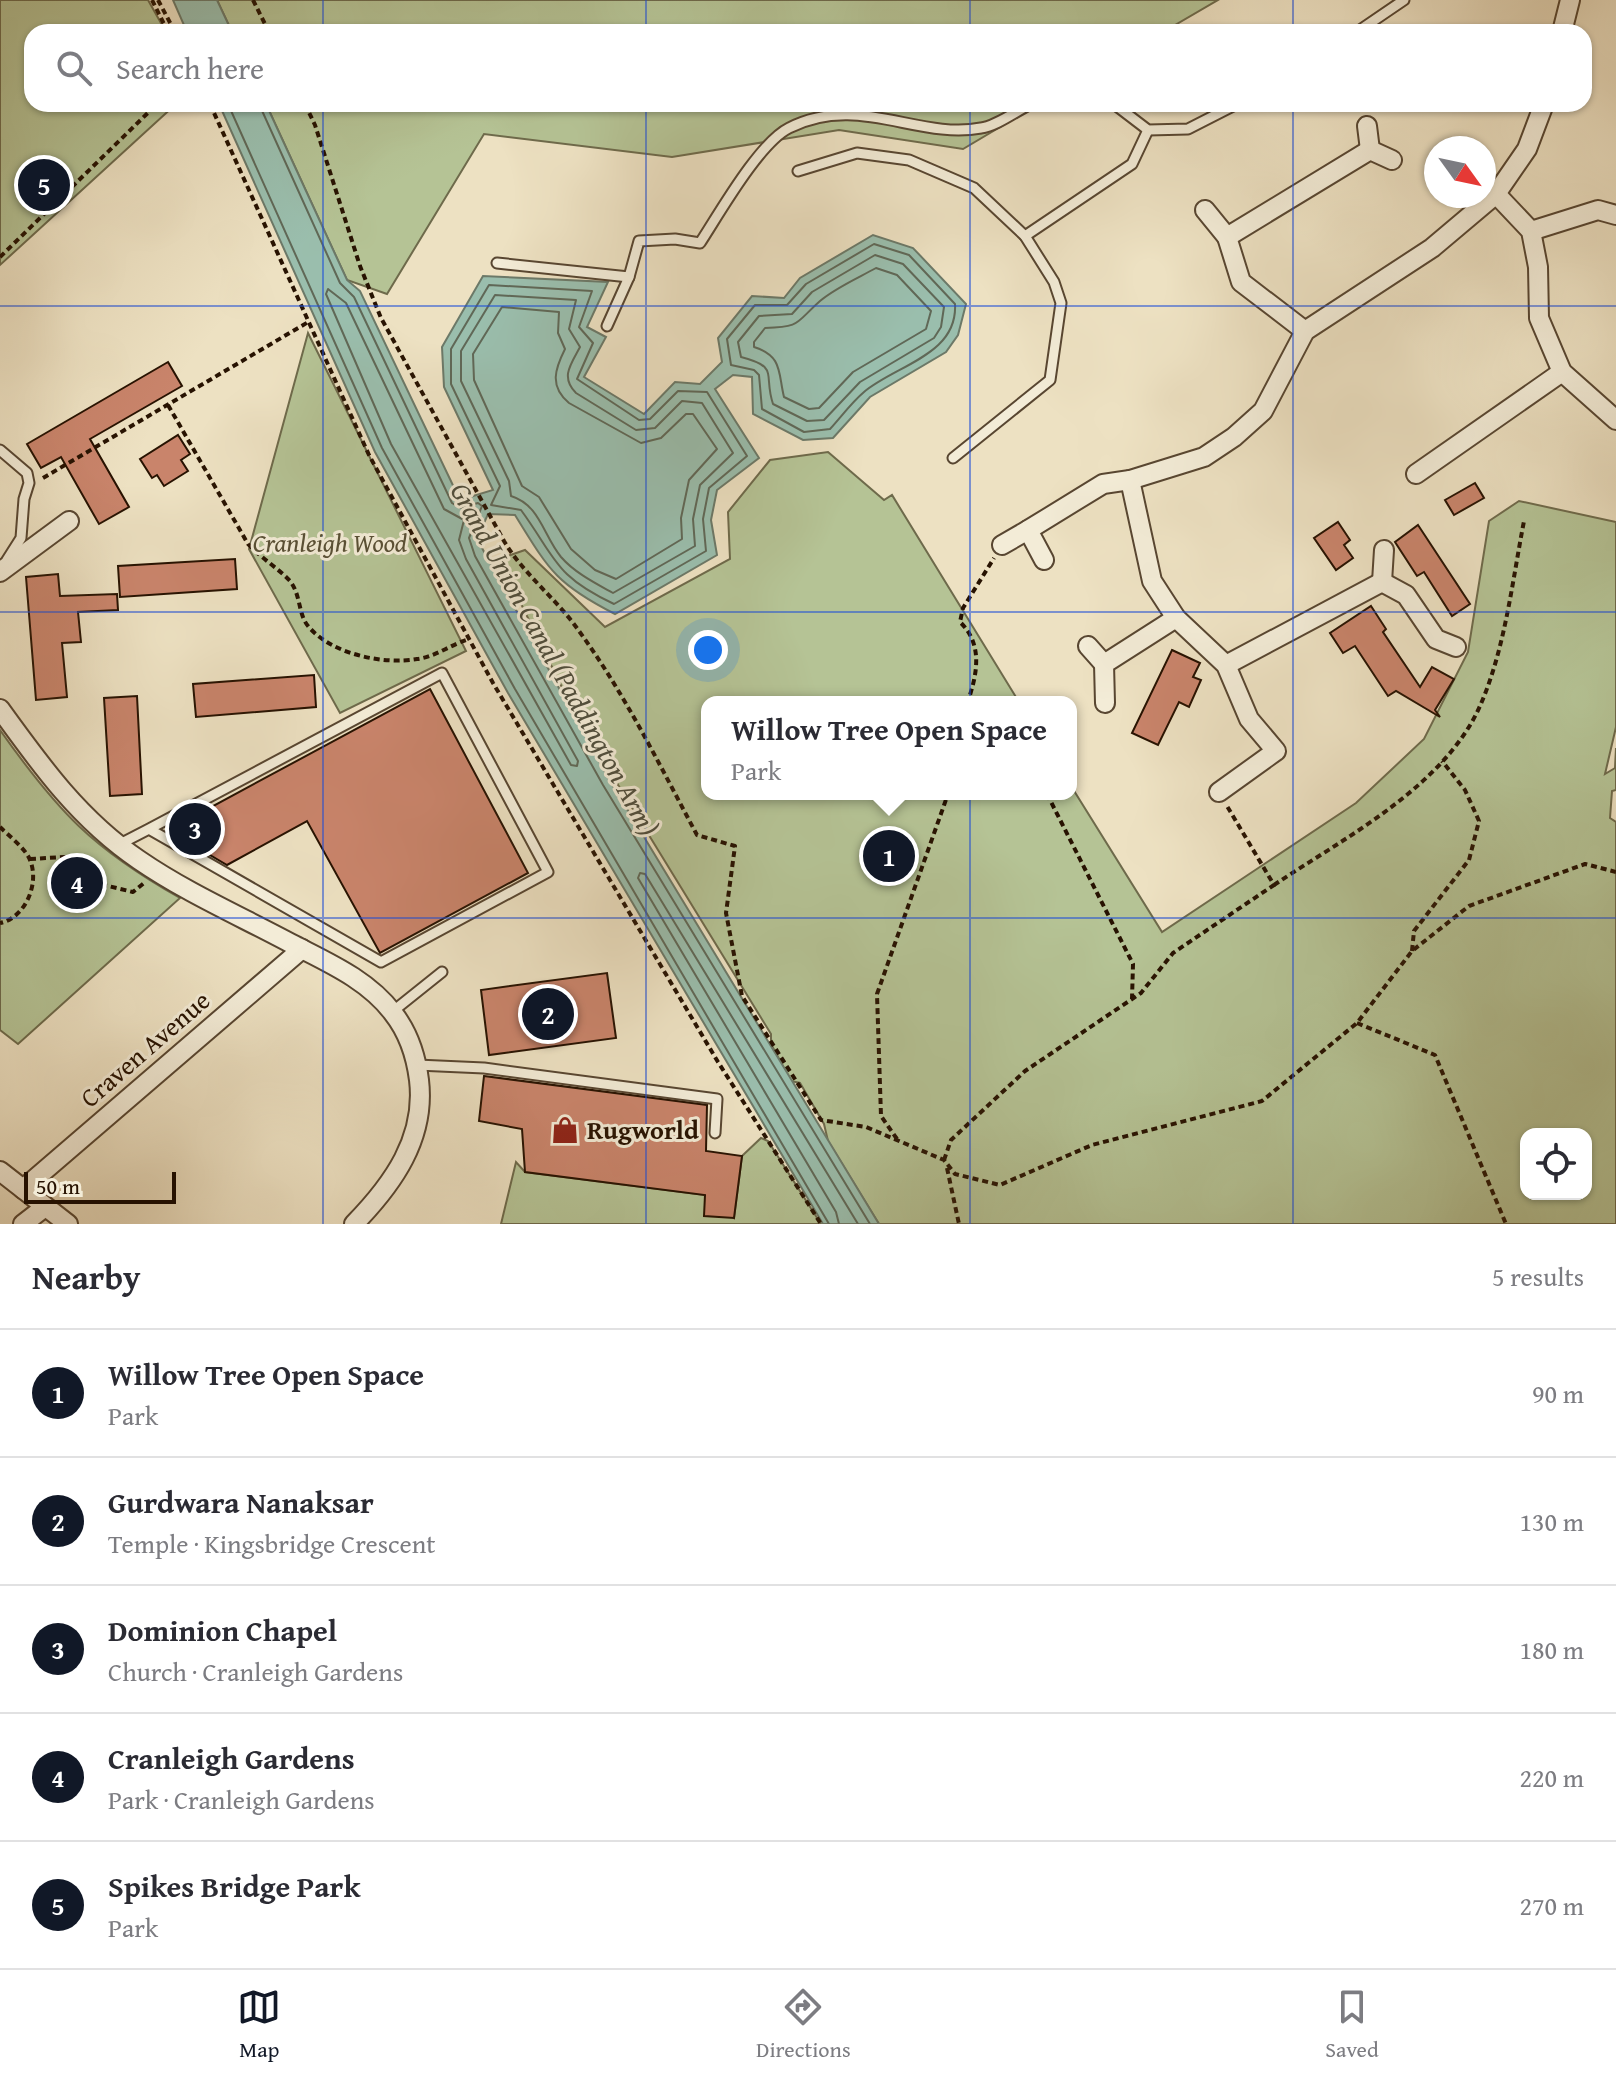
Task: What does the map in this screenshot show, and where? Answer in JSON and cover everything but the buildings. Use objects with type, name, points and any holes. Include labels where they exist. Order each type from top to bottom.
[{"type":"street","points":[[1564,24],[1570,0]]},
{"type":"street","points":[[1541,112],[1527,149],[1496,194],[1531,231],[1538,267],[1539,318],[1562,372],[1616,420]]},
{"type":"street","points":[[1367,126],[1370,150]]},
{"type":"street","points":[[1370,150],[1392,160]]},
{"type":"street","points":[[1227,237],[1370,150]]},
{"type":"street","points":[[1002,545],[1103,484],[1130,480],[1204,457],[1234,437],[1263,411],[1305,331],[1432,248],[1479,208]]},
{"type":"street","points":[[1205,210],[1227,237],[1241,282],[1256,297],[1305,331]]},
{"type":"street","points":[[1531,231],[1598,210],[1616,215]]},
{"type":"street","points":[[1416,474],[1562,372]]},
{"type":"street","points":[[1130,480],[1152,581],[1176,618],[1226,665],[1249,719],[1284,747],[1219,792]]},
{"type":"street","points":[[0,570],[69,521]]},
{"type":"street","points":[[1028,530],[1044,560]]},
{"type":"street","points":[[1382,582],[1384,550]]},
{"type":"street","points":[[1226,665],[1382,582]]},
{"type":"street","points":[[1382,582],[1406,595],[1436,639],[1456,647]]},
{"type":"street","points":[[1104,664],[1176,618]]},
{"type":"street","points":[[1088,646],[1104,664],[1105,703]]},
{"type":"street","points":[[0,709],[66,796],[118,845],[158,872],[362,983],[392,1012],[408,1038],[417,1065],[419,1114],[409,1150],[383,1191],[354,1224]]},
{"type":"street","name":"Craven Avenue","points":[[23,1189],[302,949]]},
{"type":"street","points":[[0,1171],[68,1224]]},
{"type":"street","points":[[23,1224],[45,1207]]},
{"type":"lane","points":[[1369,24],[1404,0]]},
{"type":"lane","points":[[607,326],[629,277],[639,241],[675,239],[700,243],[755,161],[787,128],[830,115],[883,116],[930,126],[982,128],[1015,112]]},
{"type":"lane","points":[[1124,112],[1148,130],[1188,129],[1221,112]]},
{"type":"lane","points":[[1025,236],[1132,164],[1148,130]]},
{"type":"lane","points":[[798,171],[857,153],[909,160],[974,188],[1025,236],[1054,282],[1061,303],[1050,380],[953,458]]},
{"type":"lane","points":[[497,263],[629,277]]},
{"type":"lane","points":[[0,450],[27,473],[28,487],[21,538],[0,570]]},
{"type":"lane","points":[[118,845],[442,673],[548,872],[381,962],[149,829]]},
{"type":"lane","points":[[392,1012],[442,972]]},
{"type":"lane","points":[[417,1065],[484,1068],[717,1099],[715,1133]]},
{"type":"path","points":[[155,0],[165,24]]},
{"type":"path","points":[[155,0],[170,24]]},
{"type":"path","points":[[253,0],[265,24]]},
{"type":"path","points":[[0,257],[149,112]]},
{"type":"path","points":[[214,112],[369,455],[469,639],[718,1062],[821,1224]]},
{"type":"path","points":[[309,112],[360,266],[381,318],[504,541],[514,558],[578,629],[622,698],[697,835],[735,846],[726,913],[742,996],[821,1120],[866,1127],[946,1163],[955,1174],[1000,1185],[1092,1145],[1262,1101],[1357,1023],[1412,951],[1469,906],[1585,864],[1616,872]]},
{"type":"path","points":[[28,487],[310,321]]},
{"type":"path","points":[[168,405],[248,544],[266,564],[289,580],[301,597],[306,625],[330,644],[378,660],[420,659],[469,639]]},
{"type":"path","points":[[959,1224],[946,1163],[951,1140],[1025,1071],[1132,999],[1173,953],[1392,807],[1442,761],[1479,708],[1499,649],[1524,521]]},
{"type":"path","points":[[970,696],[977,671],[971,633],[960,622],[963,608],[1002,545]]},
{"type":"path","points":[[1412,951],[1414,931],[1469,860],[1479,821],[1465,790],[1442,761]]},
{"type":"path","points":[[1219,792],[1274,885]]},
{"type":"path","points":[[899,1141],[881,1116],[877,994],[946,800]]},
{"type":"path","points":[[1050,800],[1133,964],[1132,999]]},
{"type":"path","points":[[0,827],[30,859],[33,881],[30,897],[19,911],[0,923]]},
{"type":"path","points":[[30,859],[65,857],[104,885],[133,892],[158,872]]},
{"type":"path","points":[[1357,1023],[1435,1055],[1506,1224]]},
{"type":"green space","points":[[0,0],[148,0],[162,24],[24,24],[24,112],[167,112],[0,265]]},
{"type":"green space","points":[[217,0],[1218,0],[1177,24],[228,24]]},
{"type":"green space","points":[[270,112],[1025,112],[963,149],[839,130],[672,157],[484,134],[387,294],[347,280]]},
{"type":"green space","name":"Cranleigh Wood","points":[[308,333],[466,651],[340,713],[249,549]]},
{"type":"green space","points":[[828,452],[884,500],[892,495],[1015,696],[701,696],[701,800],[1077,800],[1077,796],[1162,932],[1356,803],[1424,739],[1468,652],[1489,521],[1519,501],[1616,522],[1616,727],[1605,774],[1615,768],[1616,748],[1616,790],[1612,791],[1610,818],[1616,822],[1616,1224],[879,1224],[828,1141],[824,1124],[800,1083],[791,1081],[771,1044],[771,1034],[577,718],[499,559],[525,550],[605,627],[730,559],[728,512],[770,460]]},
{"type":"green space","points":[[0,730],[40,784],[79,826],[123,862],[180,898],[18,1044],[0,1030]]},
{"type":"green space","points":[[761,1138],[768,1141],[821,1224],[501,1224],[516,1162],[525,1172],[705,1195],[734,1218],[742,1156]]},
{"type":"water","points":[[173,0],[217,0],[228,24],[184,24]]},
{"type":"water","points":[[223,112],[270,112],[347,280],[360,291],[460,500],[493,490],[444,387],[442,347],[483,276],[608,282],[587,327],[606,337],[584,377],[644,414],[675,382],[700,384],[722,362],[718,338],[752,296],[784,298],[800,278],[873,235],[913,248],[966,304],[958,335],[946,352],[870,397],[833,438],[803,440],[753,414],[752,377],[733,375],[715,389],[759,458],[717,490],[711,520],[717,555],[615,614],[566,584],[546,563],[515,515],[488,514],[477,539],[610,781],[879,1224],[823,1224],[508,693],[375,452]]},
{"type":"place","name":"Spikes Bridge Park","points":[[44,185]]},
{"type":"place","name":"Dominion Chapel","points":[[195,829]]},
{"type":"place","name":"Willow Tree Open Space","points":[[889,856]]},
{"type":"place","name":"Cranleigh Gardens","points":[[77,883]]},
{"type":"place","name":"Gurdwara Nanaksar","points":[[548,1014]]},
{"type":"place","name":"Rugworld","points":[[565,1130]]},
{"type":"water label","name":"Grand Union Canal (Paddington Arm)","points":[[555,659]]}]
